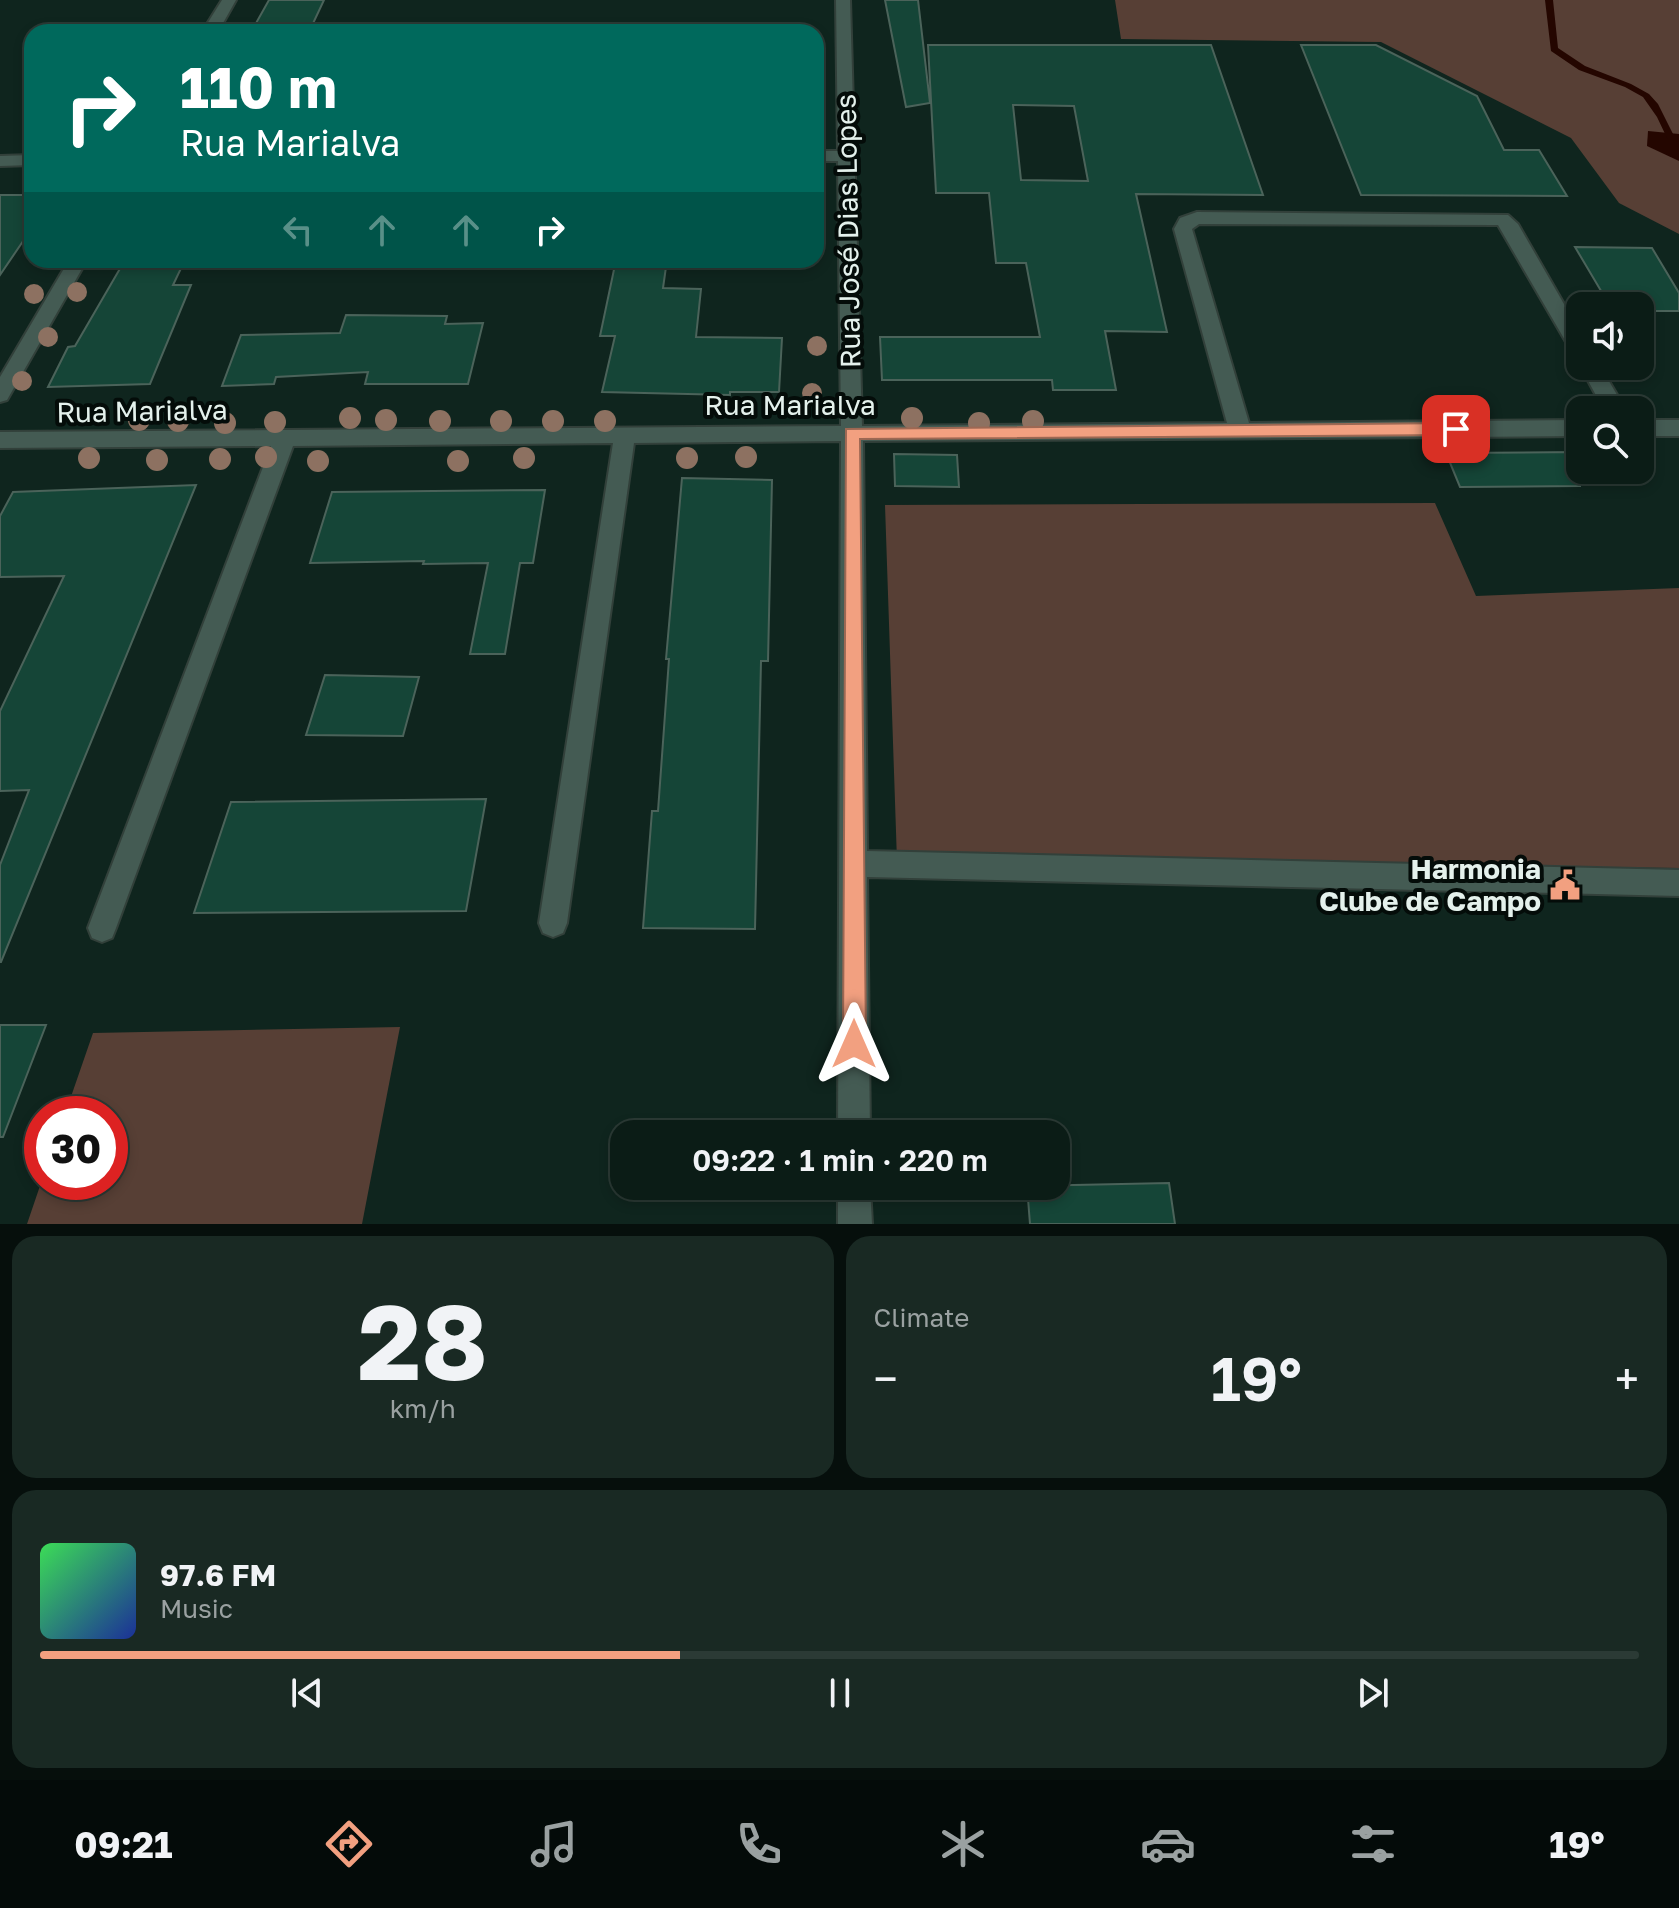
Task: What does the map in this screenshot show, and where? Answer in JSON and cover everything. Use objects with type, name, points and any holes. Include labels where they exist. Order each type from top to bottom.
[{"type":"street","points":[[215,24],[229,0]]},
{"type":"street","name":"Rua José Dias Lopes","points":[[843,0],[852,433],[854,1120]]},
{"type":"street","points":[[824,156],[847,156]]},
{"type":"street","points":[[0,161],[24,160]]},
{"type":"street","points":[[1240,430],[1183,229],[1186,222],[1197,218],[1502,219],[1509,224],[1566,324]]},
{"type":"street","points":[[0,395],[73,268]]},
{"type":"street","name":"Rua Marialva","points":[[0,440],[1566,428]]},
{"type":"street","points":[[1654,428],[1679,428]]},
{"type":"street","points":[[553,923],[625,434]]},
{"type":"street","points":[[102,928],[285,437]]},
{"type":"street","points":[[854,864],[1679,883]]},
{"type":"street","points":[[854,1200],[855,1224]]},
{"type":"shaded area","points":[[1115,0],[1679,0],[1679,234],[1619,203],[1571,138],[1381,42],[1121,39]]},
{"type":"shaded area","points":[[1648,131],[1679,134],[1679,161],[1647,146]]},
{"type":"shaded area","points":[[1435,503],[1476,596],[1679,588],[1679,868],[897,861],[885,505]]},
{"type":"shaded area","points":[[400,1027],[362,1224],[27,1224],[35,1200],[128,1200],[128,1096],[71,1096],[93,1033]]},
{"type":"building","points":[[269,0],[324,0],[313,24],[256,24]]},
{"type":"building","points":[[885,0],[918,0],[930,103],[906,107]]},
{"type":"building","points":[[928,45],[1211,45],[1263,195],[1136,194],[1167,332],[1105,331],[1116,390],[1053,390],[1052,380],[882,380],[880,337],[1040,337],[1026,263],[996,263],[989,193],[936,193]],"holes":[[[1013,105],[1074,106],[1088,181],[1021,180]]]},
{"type":"building","points":[[1301,45],[1376,45],[1477,96],[1504,150],[1539,150],[1567,196],[1361,195]]},
{"type":"building","points":[[0,195],[24,195],[24,240],[0,275]]},
{"type":"building","points":[[1575,247],[1652,248],[1679,293],[1679,311],[1654,311],[1654,292],[1602,292]]},
{"type":"building","points":[[120,268],[181,268],[173,285],[191,285],[150,384],[48,387],[68,347],[75,346]]},
{"type":"building","points":[[614,268],[666,268],[663,288],[701,289],[696,337],[782,338],[779,392],[730,392],[730,395],[602,392],[615,336],[600,336]]},
{"type":"building","points":[[346,315],[447,316],[445,324],[483,323],[468,384],[365,384],[368,372],[276,377],[274,384],[222,386],[241,335],[340,333]]},
{"type":"building","points":[[1566,452],[1566,484],[1580,486],[1460,487],[1446,453]]},
{"type":"building","points":[[894,454],[957,455],[959,487],[895,486]]},
{"type":"building","points":[[682,478],[772,480],[768,661],[761,661],[755,929],[643,928],[652,811],[658,811],[669,659],[666,659]]},
{"type":"building","points":[[196,485],[0,962],[0,865],[29,790],[0,791],[0,711],[64,576],[0,577],[0,516],[13,492]]},
{"type":"building","points":[[545,490],[533,563],[520,563],[505,654],[470,654],[488,563],[310,563],[332,492]]},
{"type":"building","points":[[325,675],[419,677],[403,736],[306,735]]},
{"type":"building","points":[[486,799],[466,911],[194,913],[231,802]]},
{"type":"building","points":[[0,1025],[46,1025],[3,1137],[0,1137]]},
{"type":"building","points":[[1169,1183],[1175,1224],[1030,1224],[1028,1200],[1070,1200],[1070,1185]]},
{"type":"waterway","points":[[1549,0],[1554,49],[1582,68],[1646,95],[1662,117],[1670,136],[1679,139]]},
{"type":"place","name":"Harmonia Clube de Campo","points":[[1565,885]]},
{"type":"route","points":[[854,1044],[852,433],[1456,429]]}]
